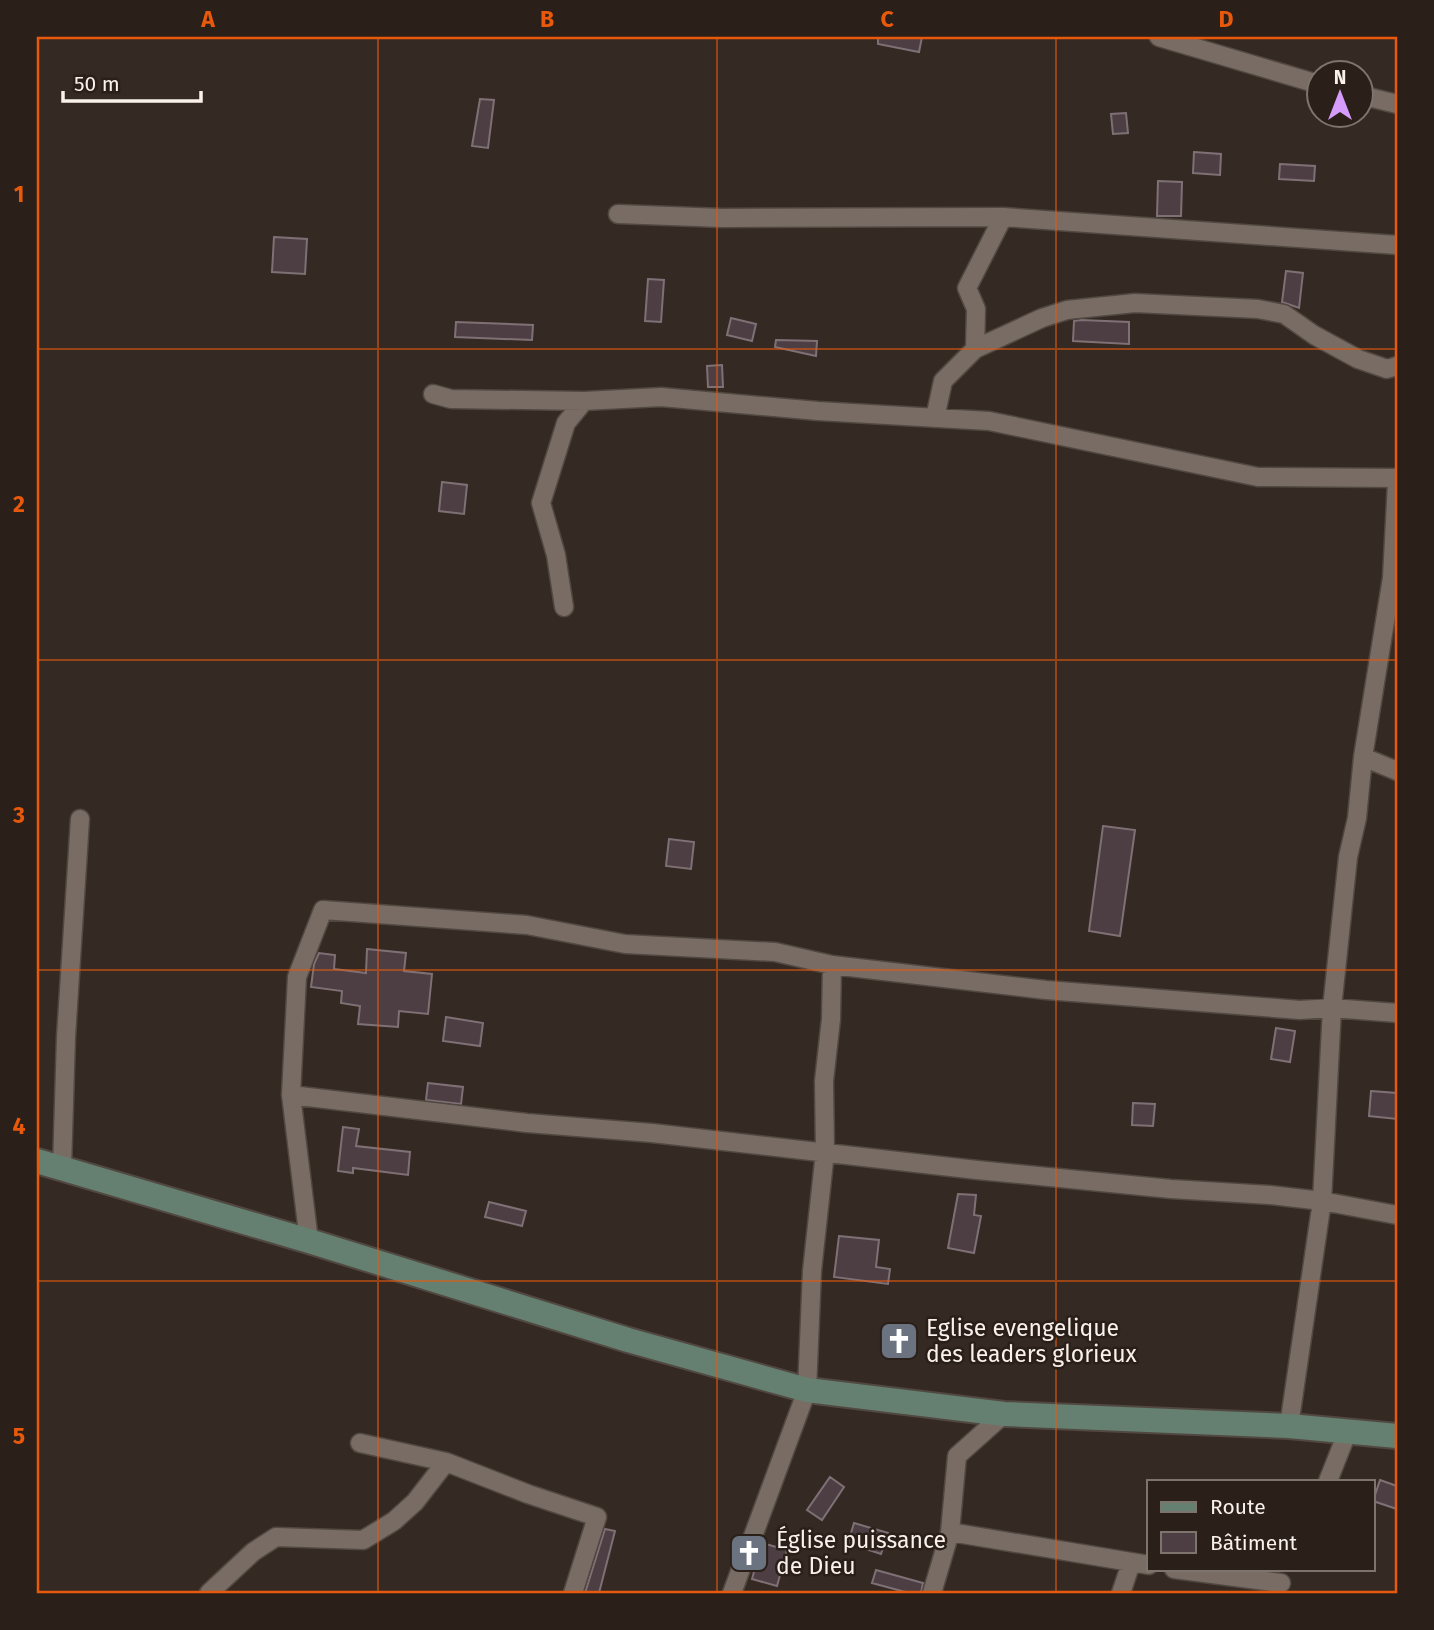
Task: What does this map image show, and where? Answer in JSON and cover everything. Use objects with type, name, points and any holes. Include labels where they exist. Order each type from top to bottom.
[{"type":"street","points":[[1159,37],[1304,80]]},
{"type":"street","points":[[1374,98],[1397,104]]},
{"type":"street","points":[[618,214],[722,218],[1003,216],[1397,245]]},
{"type":"street","points":[[975,349],[976,309],[967,288],[1003,216]]},
{"type":"street","points":[[935,418],[943,381],[975,349],[1042,318],[1067,310],[1135,303],[1258,309],[1284,314],[1314,335],[1358,359],[1387,369],[1397,366]]},
{"type":"street","points":[[433,394],[451,399],[584,401],[661,397],[818,411],[989,421],[1258,477],[1397,480],[1394,579],[1363,757],[1357,818],[1348,857],[1332,1008],[1322,1201],[1289,1426]]},
{"type":"street","points":[[564,607],[556,555],[541,503],[566,423],[584,401]]},
{"type":"street","points":[[1363,757],[1397,771]]},
{"type":"street","points":[[62,1168],[66,1037],[80,819]]},
{"type":"street","points":[[309,1241],[291,1095],[297,977],[323,911],[527,925],[625,944],[775,952],[832,965],[1045,990],[1300,1010],[1332,1008],[1397,1013]]},
{"type":"street","points":[[732,1593],[807,1390],[813,1271],[825,1152],[824,1081],[831,1019],[832,965]]},
{"type":"street","points":[[291,1095],[527,1123],[652,1133],[1171,1189],[1270,1195],[1322,1201],[1397,1215]]},
{"type":"street","points":[[37,1161],[309,1241],[628,1340],[807,1390],[1004,1414],[1289,1426],[1397,1436]]},
{"type":"street","points":[[932,1593],[950,1532],[957,1456],[1004,1414]]},
{"type":"street","points":[[1328,1480],[1347,1433]]},
{"type":"street","points":[[360,1443],[446,1462],[597,1517],[573,1593]]},
{"type":"street","points":[[209,1593],[253,1552],[276,1537],[363,1540],[394,1521],[415,1502],[446,1462]]},
{"type":"street","points":[[950,1532],[1140,1564],[1121,1593]]},
{"type":"street","points":[[1182,1570],[1283,1582]]},
{"type":"building","points":[[878,37],[922,37],[919,52],[878,44]]},
{"type":"building","points":[[480,99],[494,100],[488,148],[472,146]]},
{"type":"building","points":[[1126,113],[1128,133],[1113,134],[1111,114]]},
{"type":"building","points":[[1194,152],[1221,154],[1220,175],[1193,173]]},
{"type":"building","points":[[1280,164],[1315,166],[1314,181],[1279,179]]},
{"type":"building","points":[[1158,181],[1182,182],[1181,216],[1157,216]]},
{"type":"building","points":[[274,237],[307,239],[305,274],[272,272]]},
{"type":"building","points":[[1286,271],[1303,273],[1299,308],[1282,302]]},
{"type":"building","points":[[648,279],[664,280],[661,322],[645,321]]},
{"type":"building","points":[[731,318],[756,324],[752,341],[727,335]]},
{"type":"building","points":[[1074,321],[1129,322],[1129,344],[1073,341]]},
{"type":"building","points":[[456,322],[533,325],[532,340],[455,337]]},
{"type":"building","points":[[776,340],[817,341],[816,356],[775,347]]},
{"type":"building","points":[[722,365],[723,387],[708,387],[707,366]]},
{"type":"building","points":[[442,482],[467,485],[464,514],[439,511]]},
{"type":"building","points":[[1103,826],[1135,830],[1120,936],[1089,931]]},
{"type":"building","points":[[669,839],[694,842],[691,869],[666,866]]},
{"type":"building","points":[[367,949],[406,953],[404,971],[432,974],[428,1014],[399,1011],[398,1027],[358,1024],[360,1006],[341,1003],[342,991],[311,987],[314,964],[319,953],[335,955],[334,969],[366,973]]},
{"type":"building","points":[[446,1017],[483,1023],[480,1046],[443,1041]]},
{"type":"building","points":[[1276,1028],[1295,1031],[1290,1062],[1271,1059]]},
{"type":"building","points":[[428,1083],[463,1087],[461,1104],[426,1100]]},
{"type":"building","points":[[1371,1091],[1397,1093],[1397,1119],[1369,1116]]},
{"type":"building","points":[[1133,1103],[1155,1104],[1153,1126],[1132,1125]]},
{"type":"building","points":[[343,1127],[359,1129],[356,1146],[410,1152],[408,1175],[353,1168],[353,1173],[338,1171]]},
{"type":"building","points":[[958,1194],[976,1195],[974,1215],[981,1216],[974,1253],[948,1248]]},
{"type":"building","points":[[489,1202],[526,1211],[522,1226],[485,1217]]},
{"type":"building","points":[[839,1236],[879,1240],[876,1267],[890,1269],[888,1284],[834,1277]]},
{"type":"building","points":[[830,1477],[844,1487],[822,1520],[807,1510]]},
{"type":"building","points":[[1380,1480],[1397,1486],[1397,1509],[1374,1501]]},
{"type":"building","points":[[854,1523],[888,1533],[881,1554],[848,1543]]},
{"type":"building","points":[[605,1529],[615,1531],[599,1593],[585,1593]]},
{"type":"building","points":[[762,1543],[787,1550],[777,1586],[752,1579]]},
{"type":"building","points":[[876,1570],[923,1583],[921,1593],[909,1593],[872,1583]]},
{"type":"place","name":"Eglise evengelique des leaders glorieux","points":[[899,1341]]},
{"type":"place","name":"Église puissance de Dieu","points":[[749,1553]]}]
